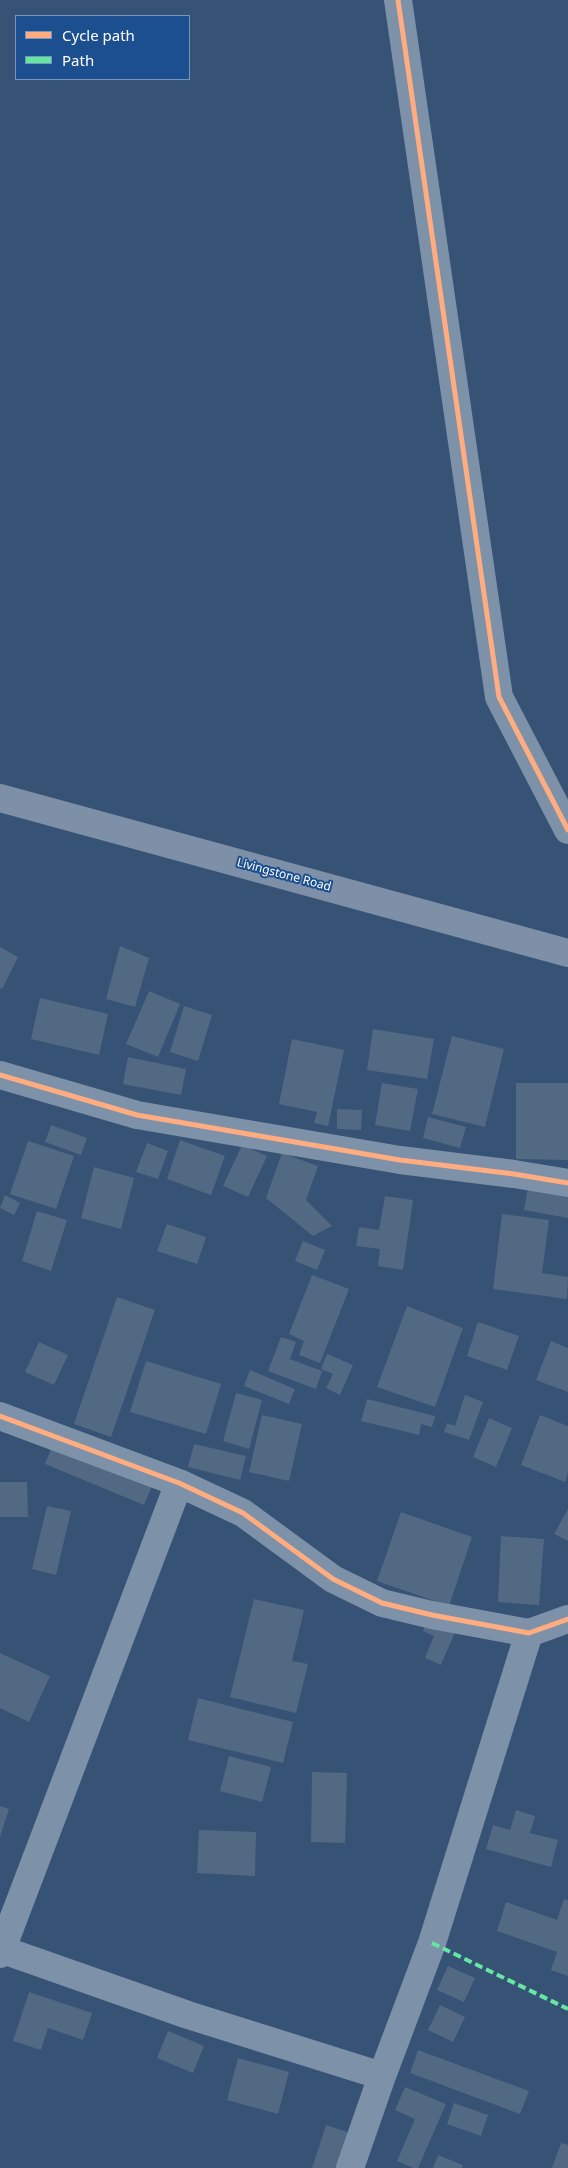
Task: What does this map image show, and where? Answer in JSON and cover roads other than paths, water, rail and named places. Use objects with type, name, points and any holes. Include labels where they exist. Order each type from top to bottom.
[{"type":"highway","name":"Livingstone Road","points":[[0,798],[568,952]]},
{"type":"street","points":[[398,0],[498,696],[568,830]]},
{"type":"street","points":[[0,1075],[137,1115],[400,1160],[514,1174],[568,1183]]},
{"type":"street","points":[[0,1416],[180,1483],[243,1513],[333,1578],[382,1603],[432,1615],[529,1633],[568,1619]]},
{"type":"street","points":[[180,1483],[0,1951],[382,2076]]},
{"type":"street","points":[[350,2168],[432,1943],[529,1633]]}]
